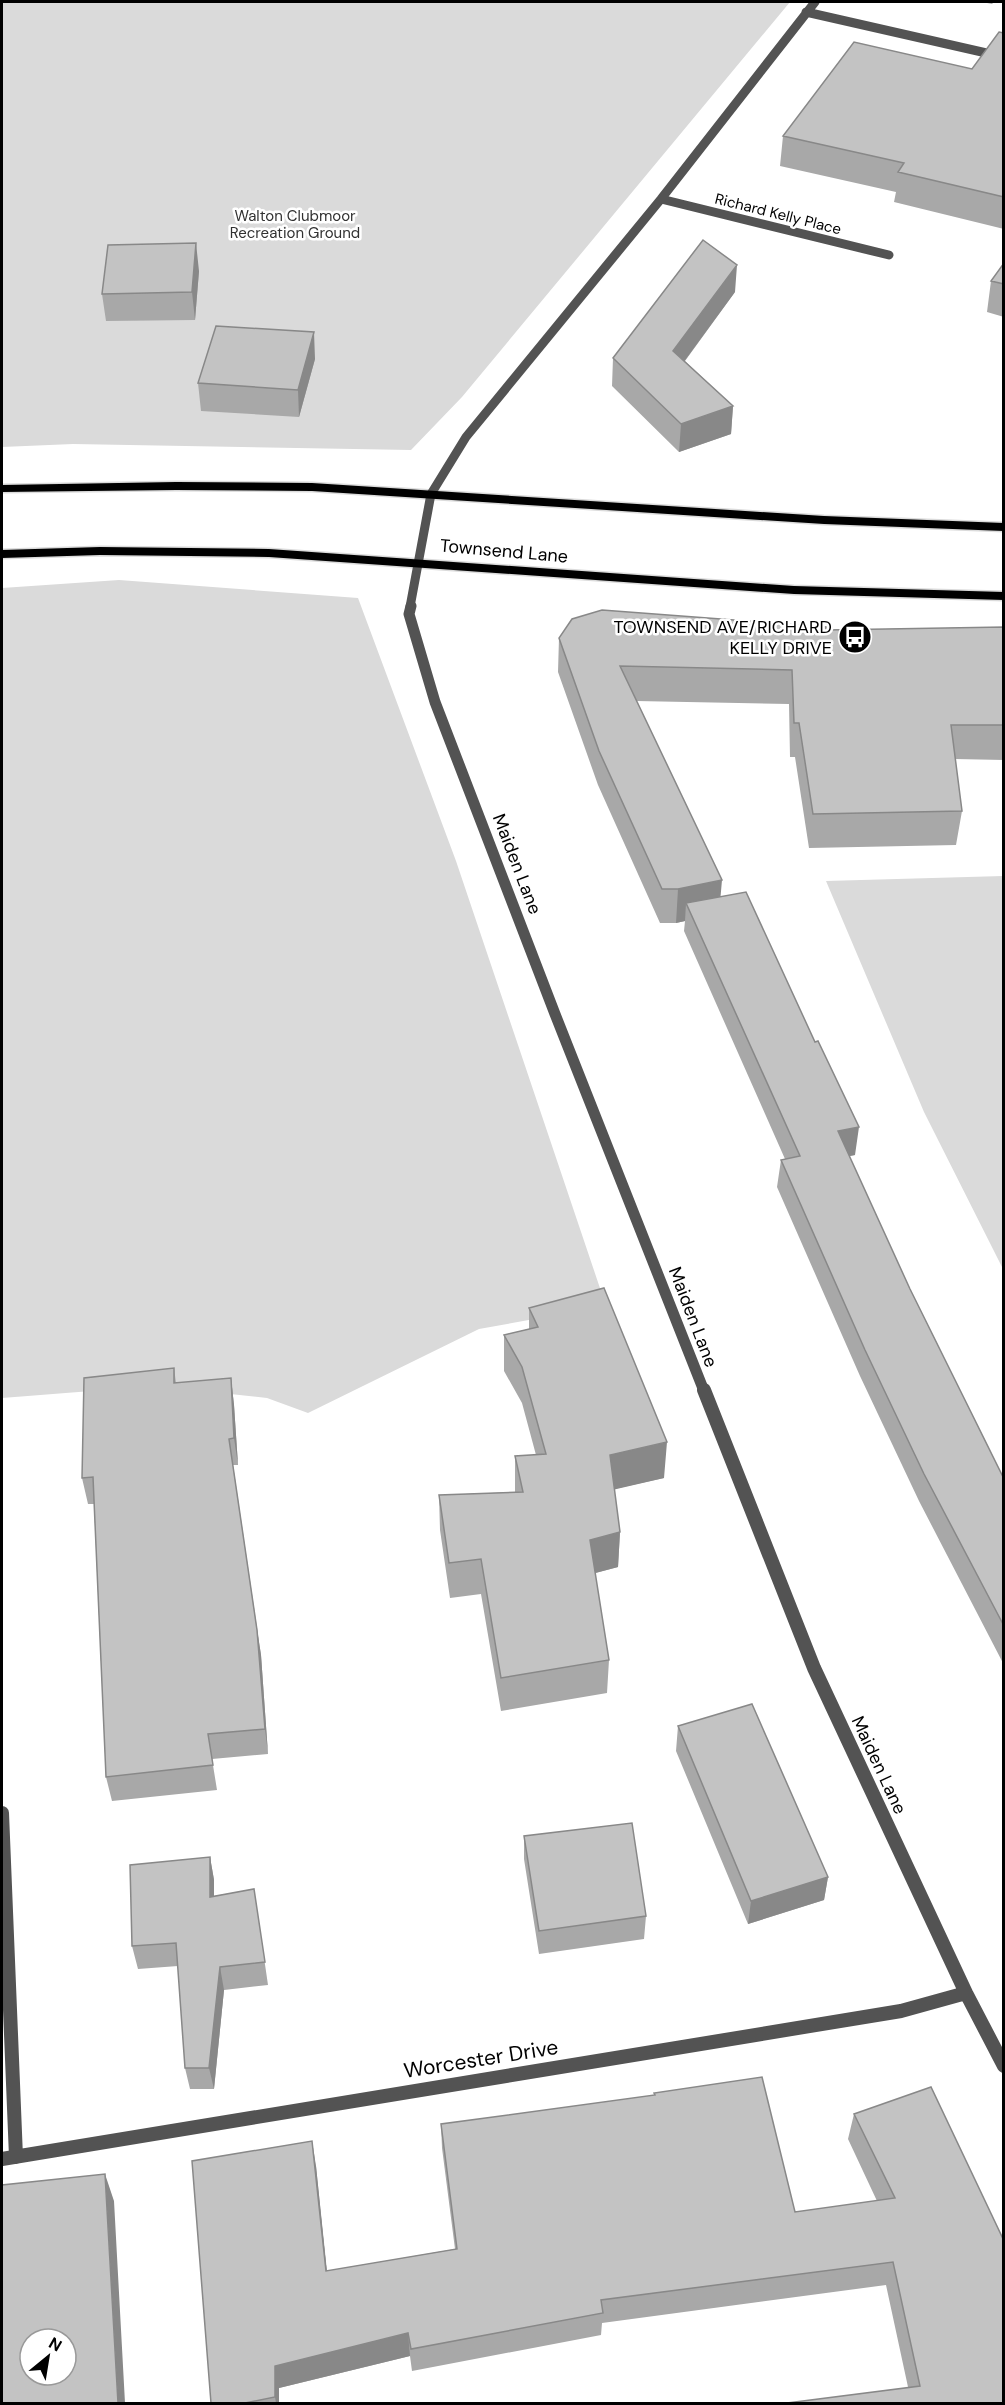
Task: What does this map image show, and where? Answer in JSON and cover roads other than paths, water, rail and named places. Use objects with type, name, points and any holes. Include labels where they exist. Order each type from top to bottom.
[{"type":"main road","points":[[2,489],[176,486],[312,487],[824,520],[1004,527]]},
{"type":"main road","name":"Townsend Lane","points":[[2,554],[100,551],[269,553],[794,590],[1004,597]]},
{"type":"street","points":[[431,494],[466,437],[661,199],[815,2]]},
{"type":"street","points":[[806,12],[1004,57]]},
{"type":"street","name":"Richard Kelly Place","points":[[661,199],[889,255]]},
{"type":"street","name":"Maiden Lane","points":[[431,494],[409,614],[435,702],[628,1200],[814,1668],[966,1993],[1004,2066]]},
{"type":"street","points":[[2,1813],[9,2158]]},
{"type":"street","name":"Worcester Drive","points":[[9,2158],[901,2011],[966,1993]]},
{"type":"place","name":"TOWNSEND AVE/RICHARD KELLY DRIVE","points":[[855,637]]},
{"type":"park label","name":"Walton Clubmoor Recreation Ground","points":[[295,224]]}]
